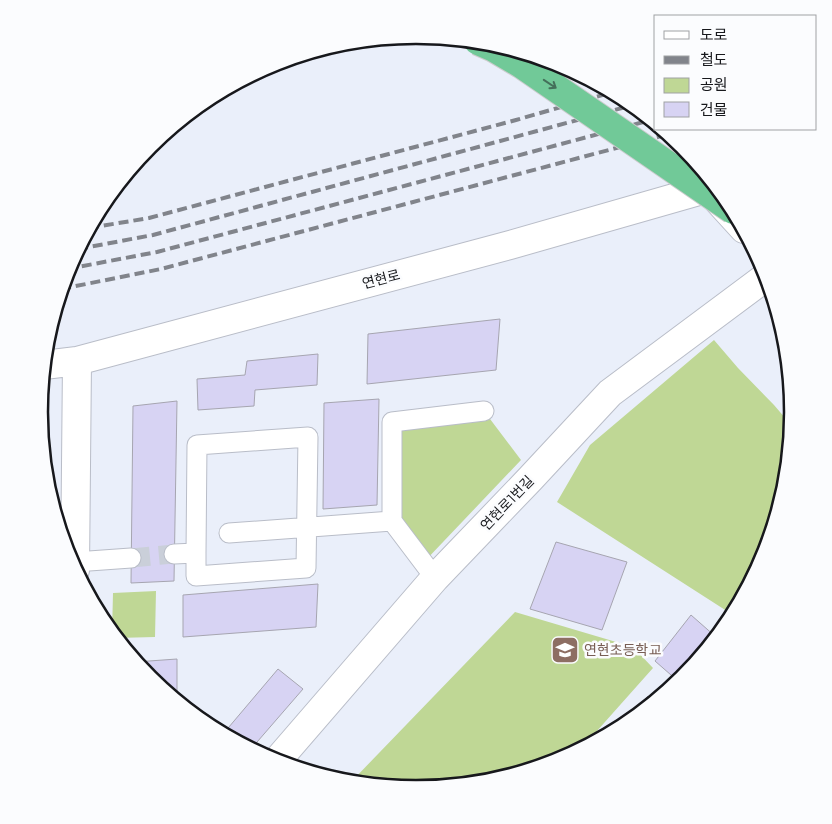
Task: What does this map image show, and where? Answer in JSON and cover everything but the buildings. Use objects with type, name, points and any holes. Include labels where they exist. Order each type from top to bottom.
[{"type":"highway","points":[[505,55],[715,198]]},
{"type":"street","name":"연현로","points":[[51,364],[77,361],[510,245],[708,188]]},
{"type":"street","name":"연현로1번길","points":[[282,755],[435,578],[610,393],[760,281]]},
{"type":"street","points":[[75,551],[77,361]]},
{"type":"street","points":[[435,578],[392,521],[392,422],[484,411]]},
{"type":"street","points":[[308,437],[306,568],[196,576],[196,553],[197,445],[308,437]]},
{"type":"street","points":[[229,532],[392,521]]},
{"type":"street","points":[[174,554],[196,553]]},
{"type":"street","points":[[81,565],[132,558]]},
{"type":"green space","points":[[714,340],[784,416],[781,460],[772,507],[756,553],[726,611],[557,502],[590,445]]},
{"type":"green space","points":[[484,411],[521,460],[424,562],[392,521],[392,422]]},
{"type":"green space","points":[[156,591],[155,637],[125,638],[112,620],[113,593]]},
{"type":"green space","points":[[515,612],[633,647],[653,668],[594,734],[534,761],[488,773],[440,779],[392,779],[358,775]]},
{"type":"tunnel","points":[[131,558],[174,554]]},
{"type":"railway","points":[[98,227],[149,218],[603,95]]},
{"type":"railway","points":[[87,247],[153,235],[623,108]]},
{"type":"railway","points":[[78,267],[157,252],[643,122]]},
{"type":"railway","points":[[70,287],[161,269],[660,136]]},
{"type":"place","name":"연현초등학교","points":[[565,650]]}]
